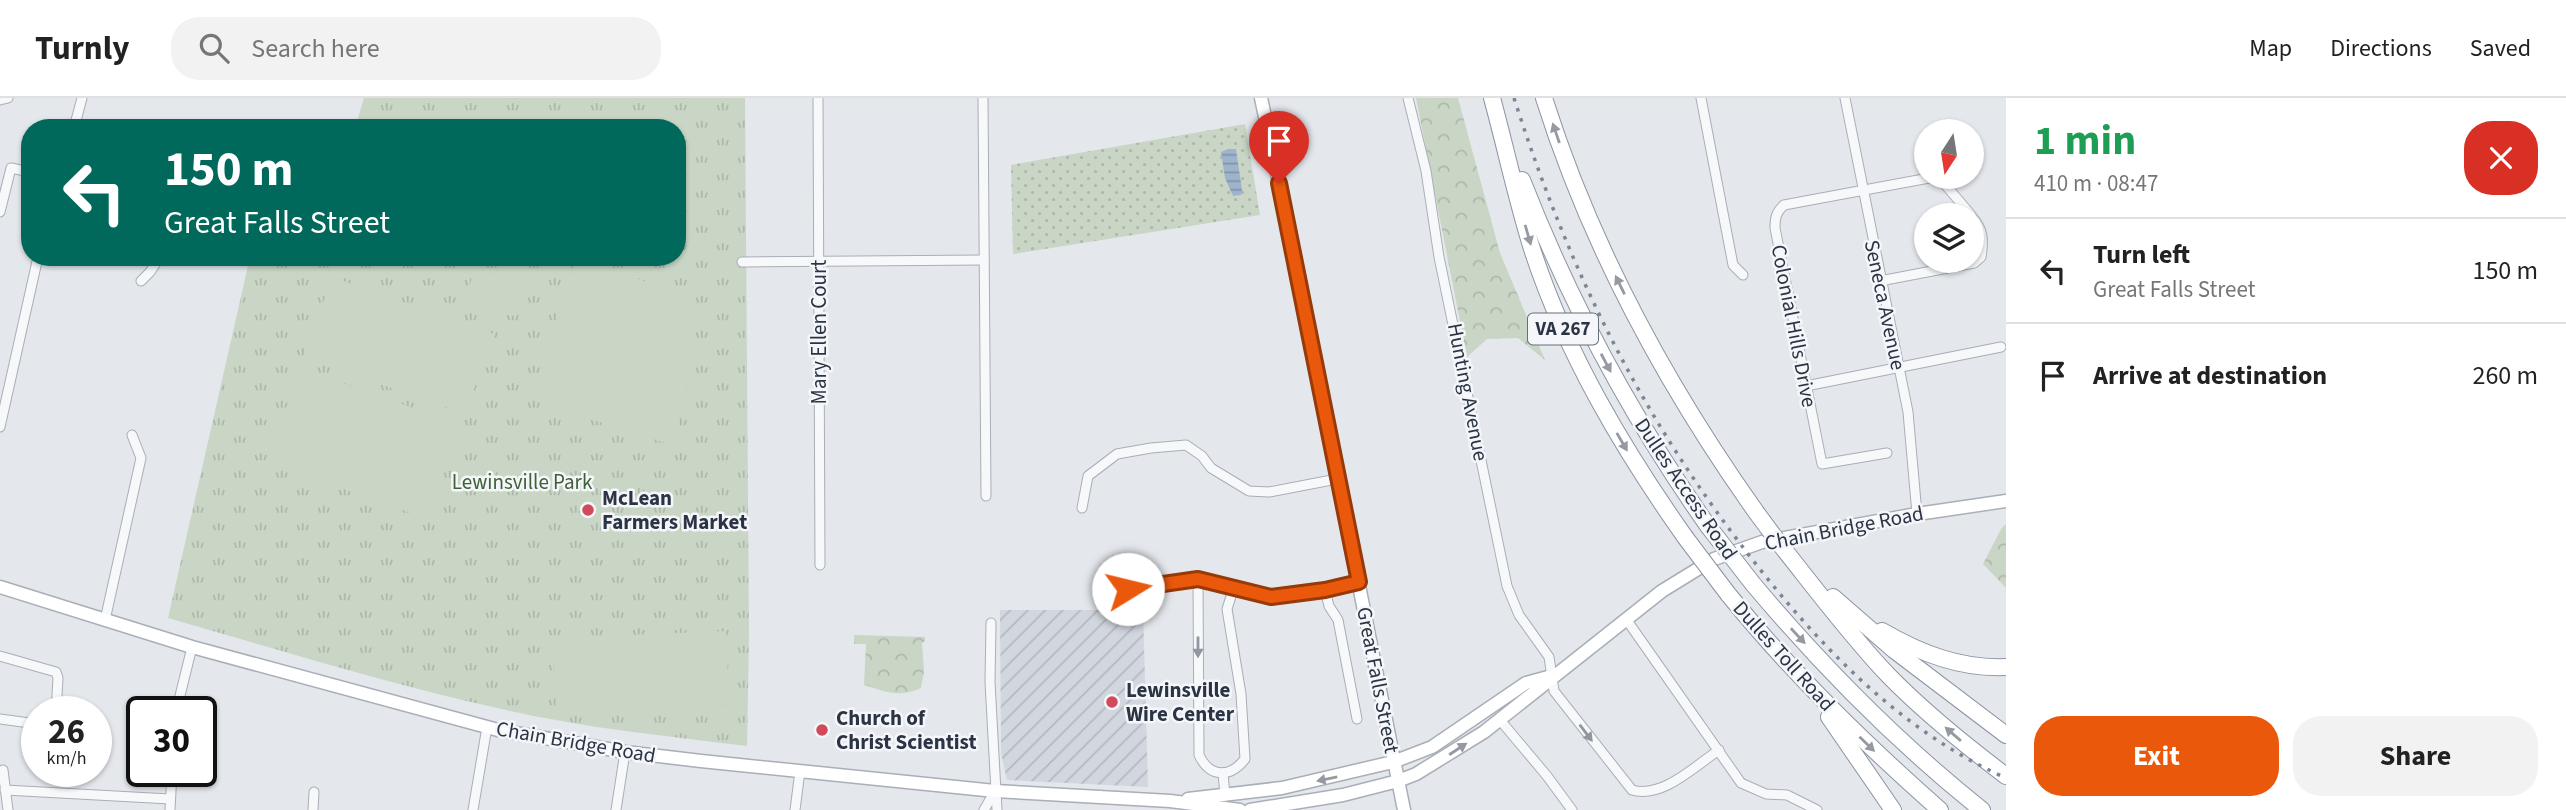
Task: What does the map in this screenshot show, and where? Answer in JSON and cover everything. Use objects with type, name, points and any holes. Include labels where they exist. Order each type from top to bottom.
[{"type":"highway","name":"Dulles Access Road","points":[[1493,98],[1525,188],[1582,315],[1648,437],[1708,526],[1753,584],[1835,676],[1926,763],[1982,810]]},
{"type":"highway","name":"Dulles Toll Road","points":[[1493,98],[1534,253],[1562,325],[1591,386],[1626,449],[1685,537],[1728,594],[1785,660],[1866,743],[1940,810]]},
{"type":"highway","points":[[1544,98],[1587,212],[1638,322],[1697,425],[1756,512],[1854,637],[1889,676],[1967,747],[2006,776]]},
{"type":"highway","points":[[1805,572],[1894,650],[2006,735]]},
{"type":"highway","points":[[1836,600],[1895,638],[1934,657],[1978,666],[2006,667]]},
{"type":"highway","points":[[1785,660],[1834,724],[1893,810]]},
{"type":"main road","name":"Great Falls Street","points":[[1261,98],[1300,281],[1404,810]]},
{"type":"main road","name":"Chain Bridge Road","points":[[1250,810],[1322,800],[1398,781],[1448,756],[1500,720],[1675,582],[1714,559],[1762,542],[2006,501]]},
{"type":"main road","name":"Chain Bridge Road","points":[[0,587],[192,647],[487,727],[625,752],[995,791],[1170,801],[1240,810]]},
{"type":"main road","name":"Chain Bridge Road","points":[[1170,801],[1282,788],[1393,762],[1432,747],[1526,683],[1553,676]]},
{"type":"street","points":[[0,100],[8,98]]},
{"type":"street","points":[[76,119],[82,98]]},
{"type":"street","name":"Mary Ellen Court","points":[[818,98],[820,565]]},
{"type":"street","points":[[983,98],[986,496]]},
{"type":"street","name":"Hunting Avenue","points":[[1408,98],[1426,171],[1439,257],[1507,586],[1519,615],[1549,657],[1554,691],[1632,790],[1644,794],[1660,790],[1719,750]]},
{"type":"street","points":[[1701,98],[1733,265],[1743,275]]},
{"type":"street","name":"Seneca Avenue","points":[[1845,98],[1910,429],[1917,514]]},
{"type":"street","points":[[0,212],[11,168],[21,170]]},
{"type":"street","name":"Colonial Hills Drive","points":[[1887,453],[1822,464],[1775,219],[1778,210],[1784,205],[1937,178],[1961,203]]},
{"type":"street","points":[[742,262],[984,260]]},
{"type":"street","points":[[0,428],[36,266]]},
{"type":"street","points":[[141,281],[154,266]]},
{"type":"street","points":[[1880,281],[1922,273]]},
{"type":"street","points":[[1806,386],[2001,347]]},
{"type":"street","points":[[105,620],[141,458],[132,435]]},
{"type":"street","points":[[1082,508],[1088,476],[1117,454],[1151,448],[1186,445],[1202,456],[1211,468],[1249,491],[1269,492],[1337,479]]},
{"type":"street","points":[[1128,589],[1198,579],[1271,597],[1325,590],[1359,582]]},
{"type":"street","points":[[1198,579],[1199,755],[1205,767],[1212,772],[1223,773],[1238,768],[1245,759],[1241,694],[1227,609],[1234,587]]},
{"type":"street","points":[[1325,590],[1329,606],[1338,620],[1357,719]]},
{"type":"street","points":[[1626,619],[1741,783],[1766,794],[1787,795],[1816,810]]},
{"type":"street","points":[[991,623],[990,682],[997,810]]},
{"type":"street","points":[[180,696],[192,647]]},
{"type":"street","points":[[0,656],[56,672],[57,696]]},
{"type":"street","points":[[0,719],[21,722]]},
{"type":"street","points":[[1500,720],[1572,810]]},
{"type":"street","points":[[473,810],[487,727]]},
{"type":"street","points":[[615,810],[625,752]]},
{"type":"street","points":[[3,770],[8,810]]},
{"type":"street","points":[[795,810],[800,771]]},
{"type":"street","points":[[1223,773],[1225,796]]},
{"type":"street","points":[[170,810],[171,787]]},
{"type":"street","points":[[5,790],[170,799]]},
{"type":"street","points":[[984,810],[995,791]]},
{"type":"street","points":[[313,810],[314,792]]},
{"type":"shaded area","points":[[1000,610],[1143,610],[1148,787],[1007,780],[1001,753]]},
{"type":"green space","name":"Lewinsville Park","points":[[364,98],[745,98],[749,636],[747,746],[596,727],[506,710],[378,678],[168,618],[248,266],[686,266],[686,119],[358,119]]},
{"type":"green space","points":[[1416,98],[1458,98],[1500,253],[1545,360],[1518,338],[1487,339],[1467,357]]},
{"type":"green space","points":[[1245,124],[1260,215],[1013,254],[1011,165]]},
{"type":"green space","points":[[574,266],[598,266],[641,280],[671,297],[691,322],[687,384],[672,445],[537,402],[534,392]]},
{"type":"green space","points":[[474,268],[522,279],[514,316],[465,305]]},
{"type":"green space","points":[[332,277],[494,334],[465,414],[304,357]]},
{"type":"green space","points":[[300,368],[461,425],[428,519],[267,462]]},
{"type":"green space","points":[[2006,524],[2006,588],[1983,564]]},
{"type":"green space","points":[[726,631],[729,705],[556,712],[553,638]]},
{"type":"green space","points":[[854,635],[925,637],[922,643],[924,671],[921,688],[899,693],[864,685],[866,644],[854,644]]},
{"type":"water","points":[[1236,149],[1241,195],[1233,196],[1225,178],[1221,152]]},
{"type":"railway","points":[[1514,98],[1560,226],[1614,345],[1680,458],[1718,513],[1785,600],[1840,660],[1870,688],[1934,738],[1969,760],[2006,778]]},
{"type":"place","name":"McLean Farmers Market","points":[[588,510]]},
{"type":"place","name":"Lewinsville Wire Center","points":[[1112,702]]},
{"type":"place","name":"Church of Christ Scientist","points":[[822,730]]},
{"type":"route","points":[[1128,589],[1198,579],[1271,597],[1325,590],[1359,582],[1279,183]]}]
